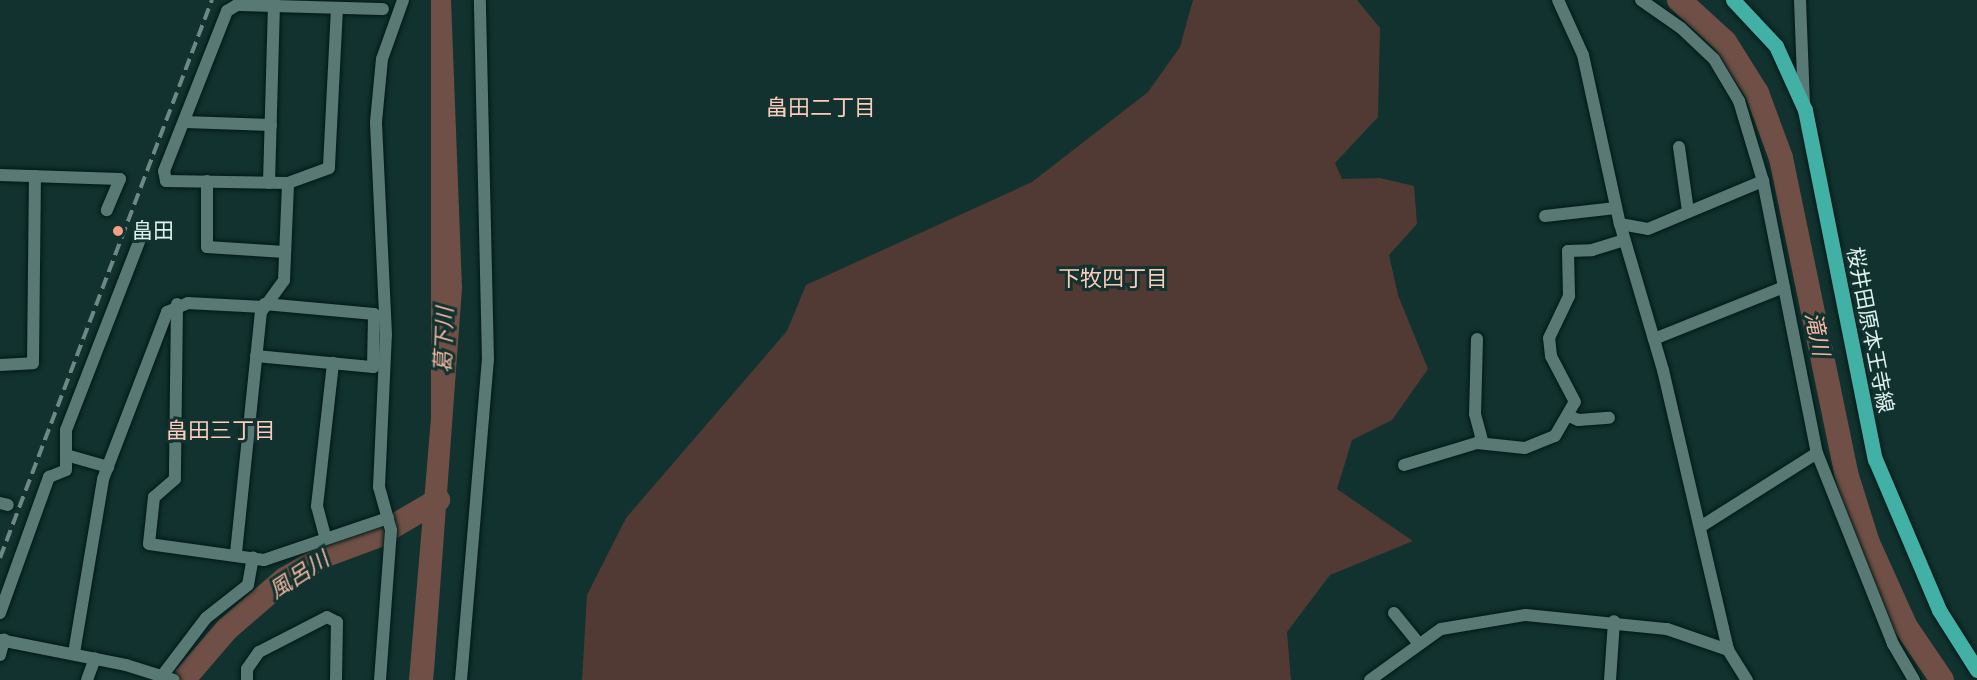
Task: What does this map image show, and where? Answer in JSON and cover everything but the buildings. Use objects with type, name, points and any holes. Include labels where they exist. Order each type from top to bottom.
[{"type":"main road","name":"桜井田原本王寺線","points":[[1733,0],[1776,46],[1805,110],[1875,459],[1939,610],[1977,670]]},
{"type":"street","points":[[380,680],[391,557],[388,518],[379,487],[386,335],[376,123],[382,59],[403,0]]},
{"type":"street","points":[[461,680],[488,360],[480,0]]},
{"type":"street","points":[[1558,0],[1583,55],[1620,224],[1654,339],[1728,650],[1747,680]]},
{"type":"street","points":[[1641,0],[1682,28],[1720,68],[1739,101],[1763,181],[1817,453],[1893,644],[1914,680]]},
{"type":"street","points":[[1800,0],[1805,110]]},
{"type":"street","points":[[332,5],[332,161],[322,174],[288,183],[166,181],[164,171],[227,11],[237,5],[274,3],[332,5],[383,9]]},
{"type":"street","points":[[269,183],[274,3]]},
{"type":"street","points":[[185,122],[271,124]]},
{"type":"street","points":[[1679,147],[1688,211]]},
{"type":"street","points":[[0,175],[120,178],[107,210]]},
{"type":"street","points":[[0,365],[33,363],[35,176]]},
{"type":"street","points":[[207,181],[207,247],[285,252]]},
{"type":"street","points":[[1620,224],[1648,229],[1763,181]]},
{"type":"street","points":[[236,553],[263,306],[284,280],[288,183]]},
{"type":"street","points":[[1545,216],[1617,208]]},
{"type":"street","points":[[0,613],[49,477],[66,470],[66,430],[142,234]]},
{"type":"street","points":[[1404,465],[1483,443],[1524,448],[1555,436],[1569,416],[1575,402],[1551,356],[1549,338],[1569,296],[1568,251],[1592,250],[1624,240]]},
{"type":"street","points":[[1654,339],[1784,288]]},
{"type":"street","points":[[177,304],[175,479],[154,497],[149,544],[236,553],[253,557],[276,557],[325,537],[388,518]]},
{"type":"street","points":[[74,653],[108,467],[167,312],[177,304],[263,306],[374,314],[373,366],[256,356]]},
{"type":"street","points":[[1477,339],[1475,414],[1483,443]]},
{"type":"street","points":[[325,537],[317,506],[333,363]]},
{"type":"street","points":[[1569,416],[1578,420],[1609,418]]},
{"type":"street","points":[[1700,527],[1817,453]]},
{"type":"street","points":[[66,455],[108,467]]},
{"type":"street","points":[[0,655],[2,640],[74,653],[168,678],[206,618],[248,585],[253,557]]},
{"type":"street","points":[[1394,613],[1418,643]]},
{"type":"street","points":[[1370,680],[1418,643],[1441,629],[1526,615],[1578,623],[1614,621],[1674,630],[1728,650]]},
{"type":"street","points":[[247,680],[248,669],[259,652],[327,617],[337,622],[336,680]]},
{"type":"street","points":[[1610,680],[1614,621]]},
{"type":"street","points":[[87,680],[95,658]]},
{"type":"shaded area","points":[[1193,0],[1357,0],[1380,28],[1378,117],[1335,163],[1342,179],[1380,178],[1414,186],[1417,224],[1389,255],[1398,295],[1428,369],[1392,420],[1352,440],[1337,489],[1413,541],[1330,575],[1287,632],[1291,680],[582,680],[587,595],[626,518],[787,331],[806,285],[1032,182],[1148,92],[1180,47]]},
{"type":"water","name":"葛下川","points":[[431,0],[451,0],[462,288],[433,680],[409,680],[431,418]]},
{"type":"waterway","name":"滝川","points":[[1679,0],[1725,42],[1757,93],[1781,158],[1846,473],[1868,543],[1906,627],[1942,680]]},
{"type":"waterway","name":"風呂川","points":[[183,680],[227,629],[285,579],[326,555],[377,536],[438,500]]},
{"type":"railway","points":[[0,558],[212,0]]},
{"type":"place","name":"畠田","points":[[118,231]]},
{"type":"district","name":"畠田二丁目","points":[[821,108]]},
{"type":"district","name":"下牧四丁目","points":[[1113,279]]},
{"type":"district","name":"畠田三丁目","points":[[221,431]]}]
